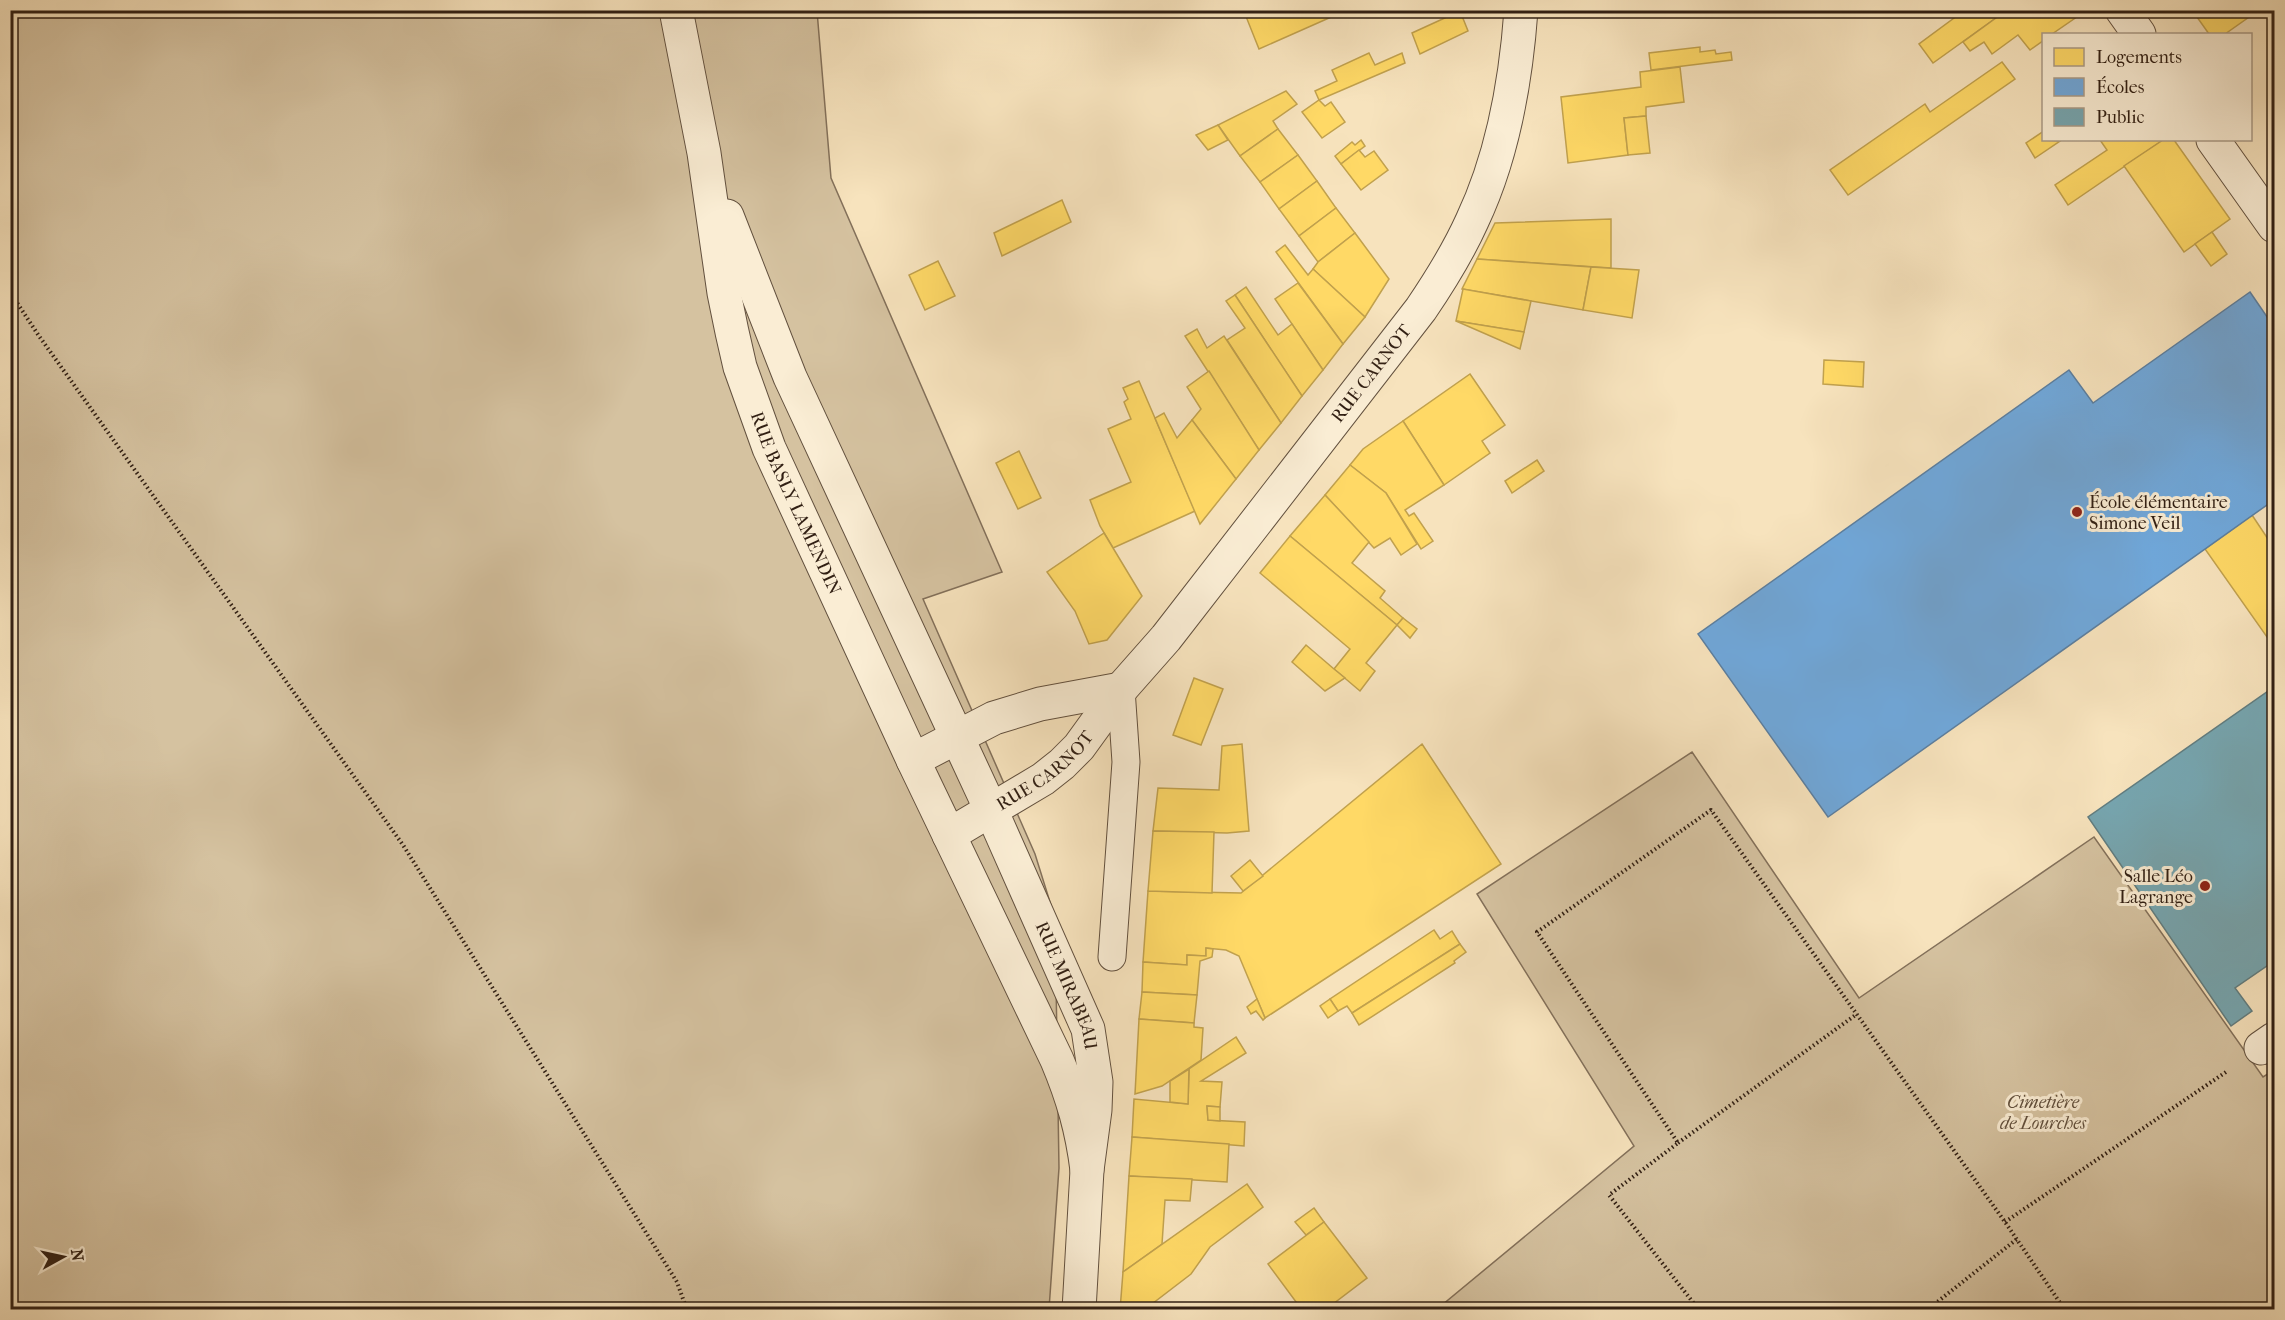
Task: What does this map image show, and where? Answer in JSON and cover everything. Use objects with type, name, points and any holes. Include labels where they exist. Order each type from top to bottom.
[{"type":"street","name":"RUE BASLY LAMENDIN","points":[[676,10],[704,153],[724,293],[740,367],[769,448],[949,835]]},
{"type":"street","name":"RUE CARNOT","points":[[949,835],[1042,779],[1068,758],[1092,731],[1121,688],[1181,619],[1421,309],[1439,282],[1472,222],[1485,191],[1516,64],[1521,10]]},
{"type":"street","points":[[2122,10],[2138,33]]},
{"type":"street","points":[[2214,141],[2274,226]]},
{"type":"street","name":"RUE BASLY LAMENDIN","points":[[704,153],[790,377],[991,810]]},
{"type":"street","name":"RUE CARNOT","points":[[913,760],[994,718],[1121,688]]},
{"type":"street","name":"RUE MIRABEAU","points":[[991,810],[1088,1029],[1096,1082],[1095,1110],[1087,1170],[1079,1310]]},
{"type":"street","name":"RUE MIRABEAU","points":[[949,835],[1067,1084],[1082,1134],[1087,1170]]},
{"type":"lane","points":[[1112,957],[1126,762],[1121,688]]},
{"type":"path","points":[[10,292],[403,845],[677,1282],[687,1310]]},
{"type":"path","points":[[1678,1143],[1537,932],[1711,810],[2006,1222],[2065,1310]]},
{"type":"path","points":[[1699,1310],[1609,1195],[1857,1014]]},
{"type":"path","points":[[2006,1222],[2268,1044]]},
{"type":"path","points":[[1927,1310],[2017,1239]]},
{"type":"green space","points":[[10,11],[817,11],[831,178],[1002,572],[923,599],[1035,854],[1055,918],[1059,1168],[1049,1309],[11,1309]]},
{"type":"green space","name":"Cimetière de Lourches","points":[[1692,752],[1859,998],[2094,837],[2263,1077],[2274,1070],[2274,1309],[1436,1310],[1634,1146],[1477,894]]},
{"type":"building: Logements","points":[[1254,10],[1347,10],[1259,49],[1245,14]]},
{"type":"building: Logements","points":[[1555,10],[1601,10],[1601,16],[1555,13]]},
{"type":"building: Logements","points":[[1965,10],[2007,10],[1933,63],[1919,44]]},
{"type":"building: Logements","points":[[2007,10],[2083,10],[2084,12],[2053,33],[2042,33],[2042,41],[2030,50],[2018,35],[1992,54],[1984,42],[1970,51],[1963,42]]},
{"type":"building: Logements","points":[[2192,10],[2259,10],[2226,33],[2208,33]]},
{"type":"building: Logements","points":[[1460,11],[1468,31],[1420,54],[1412,33]]},
{"type":"building: Logements","points":[[1700,47],[1700,52],[1715,50],[1716,54],[1731,52],[1732,60],[1651,70],[1649,53]]},
{"type":"building: Logements","points":[[1369,53],[1375,65],[1402,53],[1405,63],[1319,100],[1315,91],[1337,81],[1332,70]]},
{"type":"building: Logements","points":[[2002,62],[2015,79],[1848,195],[1830,170],[1925,104],[1930,112]]},
{"type":"building: Logements","points":[[1680,67],[1684,102],[1646,107],[1646,116],[1624,118],[1628,155],[1568,163],[1561,97],[1641,87],[1640,72]]},
{"type":"building: Logements","points":[[1286,91],[1297,104],[1273,121],[1278,129],[1240,156],[1218,125]]},
{"type":"building: Logements","points":[[1319,100],[1325,106],[1331,102],[1345,122],[1322,138],[1302,112]]},
{"type":"building: Logements","points":[[1646,116],[1650,153],[1628,155],[1624,118]]},
{"type":"building: Logements","points":[[1218,125],[1228,140],[1208,150],[1196,135]]},
{"type":"building: Logements","points":[[1278,129],[1298,155],[1260,182],[1240,156]]},
{"type":"building: Logements","points":[[2042,132],[2042,141],[2060,141],[2035,158],[2026,143]]},
{"type":"building: Logements","points":[[1361,140],[1365,146],[1341,164],[1335,156],[1352,142],[1355,145]]},
{"type":"building: Logements","points":[[2101,141],[2162,141],[2068,205],[2055,185],[2107,150]]},
{"type":"building: Logements","points":[[2162,141],[2175,141],[2230,219],[2184,252],[2124,166]]},
{"type":"building: Logements","points":[[1359,150],[1365,157],[1374,151],[1388,170],[1361,190],[1341,164]]},
{"type":"building: Logements","points":[[1298,155],[1317,181],[1279,209],[1260,182]]},
{"type":"building: Logements","points":[[1317,181],[1336,208],[1299,236],[1279,209]]},
{"type":"building: Logements","points":[[1062,200],[1071,222],[1002,256],[994,233]]},
{"type":"building: Logements","points":[[1336,208],[1355,233],[1318,262],[1299,236]]},
{"type":"building: Logements","points":[[1611,219],[1611,268],[1477,259],[1495,223]]},
{"type":"building: Logements","points":[[2212,232],[2227,254],[2211,266],[2195,244]]},
{"type":"building: Logements","points":[[1355,233],[1389,279],[1365,317],[1313,269],[1318,262]]},
{"type":"building: Logements","points":[[1285,245],[1308,275],[1313,269],[1365,317],[1343,344],[1276,252]]},
{"type":"building: Logements","points":[[1477,259],[1591,267],[1583,310],[1462,289]]},
{"type":"building: Logements","points":[[938,261],[955,296],[925,310],[909,275]]},
{"type":"building: Logements","points":[[1591,267],[1639,270],[1632,318],[1583,310]]},
{"type":"building: Logements","points":[[1298,283],[1343,344],[1323,370],[1275,299]]},
{"type":"building: Logements","points":[[1246,287],[1278,335],[1292,324],[1323,370],[1302,396],[1235,295]]},
{"type":"building: Logements","points":[[1463,289],[1531,301],[1524,332],[1456,321]]},
{"type":"building: Logements","points":[[1235,295],[1302,396],[1281,423],[1227,340],[1245,328],[1226,301]]},
{"type":"building: Logements","points":[[1456,321],[1524,332],[1520,349]]},
{"type":"building: Logements","points":[[1197,329],[1207,348],[1224,336],[1281,423],[1259,450],[1185,336]]},
{"type":"building: Logements","points":[[1824,360],[1864,362],[1863,387],[1823,384]]},
{"type":"building: Logements","points":[[1209,371],[1259,450],[1236,479],[1192,420],[1201,409],[1187,387]]},
{"type":"building: Logements","points":[[1470,374],[1505,425],[1482,441],[1490,453],[1444,485],[1403,421]]},
{"type":"building: Logements","points":[[1139,381],[1195,511],[1113,548],[1100,526],[1090,500],[1131,482],[1108,429],[1131,419],[1124,402],[1128,399],[1123,388]]},
{"type":"building: Logements","points":[[1164,413],[1177,438],[1192,420],[1236,479],[1200,524],[1155,418]]},
{"type":"building: Logements","points":[[1403,421],[1444,485],[1405,510],[1409,516],[1414,513],[1433,541],[1421,549],[1386,493],[1350,465],[1363,449]]},
{"type":"building: Logements","points":[[1019,451],[1041,498],[1018,509],[996,463]]},
{"type":"building: Logements","points":[[1537,460],[1544,471],[1512,493],[1505,481]]},
{"type":"building: Logements","points":[[1350,465],[1386,493],[1417,544],[1401,555],[1390,538],[1374,548],[1325,495]]},
{"type":"building: Logements","points":[[1325,495],[1369,542],[1352,563],[1385,591],[1380,598],[1403,618],[1397,625],[1290,536]]},
{"type":"building: Logements","points":[[2252,515],[2274,548],[2274,647],[2205,549]]},
{"type":"building: Logements","points":[[1104,533],[1142,596],[1107,640],[1089,644],[1075,611],[1047,572]]},
{"type":"building: Logements","points":[[1290,536],[1397,625],[1366,663],[1375,671],[1360,691],[1334,669],[1350,649],[1260,573]]},
{"type":"building: Logements","points":[[1403,618],[1417,629],[1410,638],[1397,625]]},
{"type":"building: Logements","points":[[1306,645],[1345,678],[1325,691],[1292,662]]},
{"type":"building: Logements","points":[[1194,678],[1223,689],[1201,745],[1173,735]]},
{"type":"building: Logements","points":[[1242,744],[1249,831],[1227,833],[1153,831],[1158,788],[1219,790],[1222,746]]},
{"type":"building: Logements","points":[[1422,744],[1501,864],[1265,1018],[1239,956],[1226,950],[1206,948],[1206,956],[1187,955],[1187,965],[1143,962],[1148,891],[1241,893]]},
{"type":"building: Logements","points":[[1153,831],[1214,832],[1212,893],[1148,891]]},
{"type":"building: Logements","points":[[1250,860],[1263,876],[1243,891],[1231,876]]},
{"type":"building: Logements","points":[[1434,930],[1440,939],[1452,931],[1460,944],[1352,1013],[1347,1006],[1338,1011],[1330,999]]},
{"type":"building: Logements","points":[[1460,944],[1466,952],[1454,961],[1455,963],[1359,1025],[1352,1013]]},
{"type":"building: Logements","points":[[1206,948],[1213,949],[1212,957],[1200,961],[1197,995],[1142,992],[1143,962],[1187,965],[1187,955],[1206,956]]},
{"type":"building: Logements","points":[[1142,992],[1197,995],[1194,1023],[1139,1019]]},
{"type":"building: Logements","points":[[1257,999],[1265,1018],[1263,1020],[1256,1011],[1251,1014],[1247,1007]]},
{"type":"building: Logements","points":[[1330,999],[1338,1011],[1328,1018],[1320,1006]]},
{"type":"building: Logements","points":[[1139,1019],[1194,1023],[1194,1027],[1203,1028],[1201,1060],[1162,1086],[1135,1094]]},
{"type":"building: Logements","points":[[1236,1037],[1246,1053],[1201,1081],[1222,1082],[1220,1107],[1207,1106],[1208,1120],[1245,1122],[1244,1146],[1132,1137],[1134,1099],[1188,1104],[1189,1069]]},
{"type":"building: Logements","points":[[1189,1069],[1188,1104],[1170,1102],[1170,1081]]},
{"type":"building: Logements","points":[[1207,1106],[1220,1107],[1220,1121],[1208,1120]]},
{"type":"building: Logements","points":[[1132,1137],[1229,1144],[1227,1182],[1129,1176]]},
{"type":"building: Logements","points":[[1129,1176],[1192,1179],[1190,1201],[1165,1200],[1162,1244],[1123,1272]]},
{"type":"building: Logements","points":[[1247,1184],[1263,1207],[1210,1247],[1191,1274],[1144,1310],[1120,1310],[1123,1272]]},
{"type":"building: Logements","points":[[1314,1208],[1324,1222],[1306,1235],[1295,1222]]},
{"type":"building: Logements","points":[[1324,1222],[1367,1278],[1325,1310],[1302,1310],[1268,1264]]},
{"type":"building: Écoles","points":[[2250,292],[2274,327],[2274,500],[1828,817],[1698,634],[2069,370],[2093,403]]},
{"type":"building: Public","name":"Salle Léo Lagrange","points":[[2274,687],[2274,961],[2235,988],[2252,1011],[2231,1026],[2088,817]]},
{"type":"place","name":"École élémentaire Simone Veil","points":[[2077,512]]},
{"type":"place","name":"Salle Léo Lagrange","points":[[2205,886]]}]
